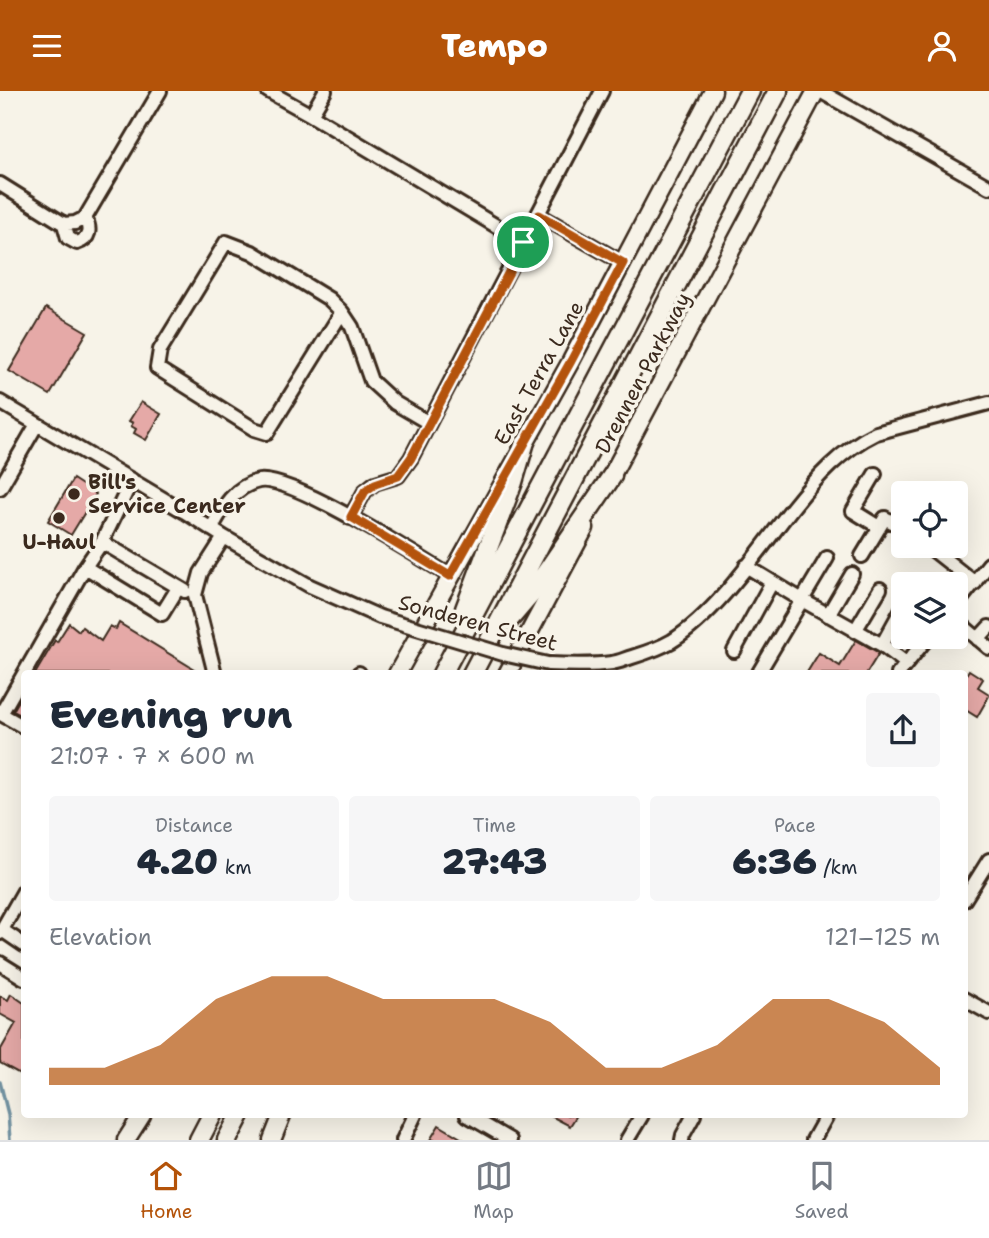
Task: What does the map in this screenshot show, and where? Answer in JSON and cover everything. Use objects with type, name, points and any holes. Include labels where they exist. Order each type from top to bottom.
[{"type":"highway","points":[[444,670],[750,91]]},
{"type":"highway","points":[[474,670],[778,91]]},
{"type":"highway","points":[[451,656],[463,613],[513,482],[524,445]]},
{"type":"highway","points":[[489,642],[532,593],[612,476]]},
{"type":"highway","points":[[199,1140],[210,1118]]},
{"type":"highway","points":[[227,1140],[238,1118]]},
{"type":"main road","name":"East Terra Lane","points":[[399,670],[577,350],[713,91]]},
{"type":"main road","name":"Drennen Parkway","points":[[508,670],[818,91]]},
{"type":"main road","points":[[125,1140],[140,1118]]},
{"type":"main road","points":[[272,1140],[281,1118]]},
{"type":"street","points":[[0,184],[64,224],[85,218],[160,91]]},
{"type":"street","points":[[268,91],[311,114],[523,242]]},
{"type":"street","points":[[311,114],[325,91]]},
{"type":"street","points":[[818,91],[989,187]]},
{"type":"street","points":[[351,517],[365,491],[375,484],[398,476],[411,458],[539,215],[598,93]]},
{"type":"street","points":[[539,215],[623,263]]},
{"type":"street","points":[[64,224],[68,238],[77,243],[84,241],[89,235],[85,218]]},
{"type":"street","points":[[342,312],[267,433],[254,429],[157,368],[160,350],[226,242],[252,252],[329,299],[342,312],[352,327],[371,381],[395,403],[429,423]]},
{"type":"street","name":"Sonderen Street","points":[[0,402],[310,586],[380,617],[477,646],[548,664],[583,665],[614,663],[672,641],[727,591],[802,496],[833,462],[858,442],[876,433],[989,403]]},
{"type":"street","points":[[0,488],[37,424]]},
{"type":"street","points":[[875,474],[853,511],[879,527]]},
{"type":"street","points":[[27,670],[85,568],[103,542],[132,480]]},
{"type":"street","points":[[211,529],[228,500],[243,488],[259,481],[277,482],[297,489],[351,517],[450,576]]},
{"type":"street","points":[[862,556],[885,518],[891,521]]},
{"type":"street","points":[[214,670],[195,595],[201,573],[224,537]]},
{"type":"street","points":[[103,542],[178,588],[195,595]]},
{"type":"street","points":[[760,670],[827,558]]},
{"type":"street","points":[[943,558],[975,583]]},
{"type":"street","points":[[968,591],[989,564]]},
{"type":"street","points":[[746,566],[881,645],[902,668],[918,649]]},
{"type":"street","points":[[85,568],[162,614],[178,588]]},
{"type":"street","points":[[828,615],[852,573]]},
{"type":"street","points":[[734,651],[772,582]]},
{"type":"street","points":[[855,631],[880,589]]},
{"type":"street","points":[[978,639],[989,627]]},
{"type":"street","points":[[881,645],[891,628]]},
{"type":"street","points":[[968,630],[989,649]]},
{"type":"street","points":[[21,680],[1,715],[21,725]]},
{"type":"street","points":[[968,894],[989,860]]},
{"type":"street","points":[[21,896],[1,931],[21,943]]},
{"type":"street","points":[[0,963],[21,976]]},
{"type":"street","points":[[968,1001],[989,1013]]},
{"type":"street","points":[[403,1140],[414,1118]]},
{"type":"street","points":[[472,1118],[510,1140]]},
{"type":"street","points":[[627,1140],[640,1118]]},
{"type":"street","points":[[682,1140],[692,1118]]},
{"type":"street","points":[[813,1140],[825,1118]]},
{"type":"building","points":[[46,308],[87,332],[50,395],[9,371]]},
{"type":"building","points":[[141,402],[161,414],[146,440],[134,433],[136,429],[129,421]]},
{"type":"building","points":[[73,479],[96,494],[71,535],[48,521]]},
{"type":"building","points":[[69,623],[79,631],[82,627],[101,641],[110,626],[116,629],[119,623],[195,670],[37,670],[55,640],[57,642]]},
{"type":"building","points":[[856,640],[879,653],[868,670],[808,670],[819,653],[840,666]]},
{"type":"building","points":[[968,672],[983,679],[978,687],[989,694],[977,717],[968,711]]},
{"type":"building","points":[[21,696],[21,715],[13,711]]},
{"type":"building","points":[[11,994],[21,1001],[20,1074],[0,1063],[0,1051],[16,1023],[0,1014],[0,996],[8,1000]]},
{"type":"building","points":[[555,1118],[575,1118],[570,1126]]},
{"type":"building","points":[[439,1125],[464,1140],[430,1140]]},
{"type":"waterway","points":[[0,1082],[8,1114],[10,1140]]},
{"type":"place","name":"Bill's Service Center","points":[[74,494]]},
{"type":"place","name":"U-Haul","points":[[59,518]]},
{"type":"route","points":[[539,215],[623,263],[450,576],[351,517],[365,491],[375,484],[398,476],[411,458],[523,242],[539,215]]}]
